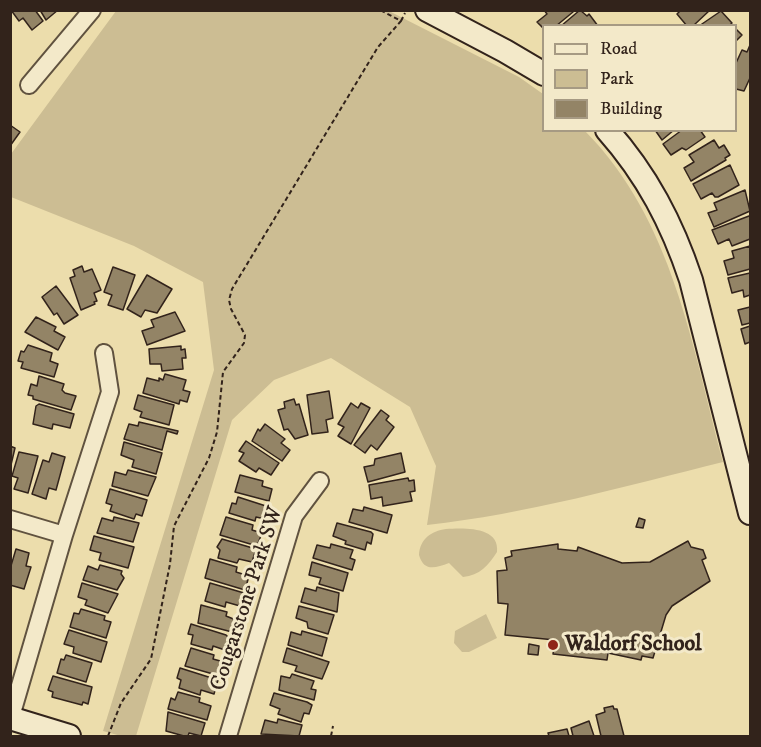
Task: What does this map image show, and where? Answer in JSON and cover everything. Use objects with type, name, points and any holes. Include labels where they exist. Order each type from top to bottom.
[{"type":"street","points":[[29,85],[92,10]]},
{"type":"street","points":[[416,12],[505,51],[542,73]]},
{"type":"street","points":[[609,132],[648,182],[678,242],[693,290],[750,513]]},
{"type":"street","points":[[69,736],[11,719],[64,535],[110,392],[104,353]]},
{"type":"street","name":"Cougarstone Park SW","points":[[228,736],[294,516],[320,481]]},
{"type":"street","points":[[10,519],[64,535]]},
{"type":"path","points":[[380,10],[401,21]]},
{"type":"path","points":[[108,736],[121,703],[151,659],[170,564],[174,526],[209,458],[217,432],[223,372],[244,344],[245,335],[231,309],[232,290],[378,47],[401,21],[416,12]]},
{"type":"path","points":[[331,736],[333,726]]},
{"type":"green space","points":[[116,11],[389,11],[519,77],[542,93],[542,132],[586,132],[615,166],[639,204],[659,244],[675,286],[689,330],[723,462],[539,507],[427,525],[436,466],[410,407],[331,358],[274,380],[232,420],[136,736],[121,736],[103,731],[214,370],[203,282],[134,246],[11,197],[11,154]]},
{"type":"green space","points":[[446,529],[470,529],[487,533],[493,537],[497,552],[483,569],[469,576],[463,577],[449,563],[435,567],[427,566],[419,555],[424,540],[431,534]]},
{"type":"green space","points":[[486,614],[497,638],[469,652],[462,652],[454,643],[455,631]]},
{"type":"building","points":[[11,10],[35,10],[43,21],[32,30],[23,18],[19,21]]},
{"type":"building","points":[[40,10],[58,10],[46,20]]},
{"type":"building","points":[[544,10],[572,10],[573,12],[558,24],[542,24],[542,27],[537,22],[547,14]]},
{"type":"building","points":[[580,10],[587,16],[589,14],[596,24],[563,24]]},
{"type":"building","points":[[681,10],[710,10],[695,24],[685,24],[677,14]]},
{"type":"building","points":[[721,11],[732,23],[731,24],[702,24]]},
{"type":"building","points":[[737,30],[742,35],[737,40]]},
{"type":"building","points":[[750,45],[750,78],[744,91],[737,89],[737,61],[742,50],[747,52]]},
{"type":"building","points":[[10,125],[20,132],[10,146]]},
{"type":"building","points":[[656,132],[672,132],[662,140]]},
{"type":"building","points":[[679,132],[701,132],[705,137],[686,150],[682,148],[671,155],[663,144]]},
{"type":"building","points":[[714,140],[719,148],[724,145],[730,155],[725,158],[726,160],[691,181],[684,168],[694,162],[689,155]]},
{"type":"building","points":[[730,165],[739,185],[718,197],[712,193],[701,199],[693,184]]},
{"type":"building","points":[[745,190],[750,211],[714,227],[708,213],[717,210],[714,203]]},
{"type":"building","points":[[750,216],[750,239],[732,246],[729,239],[718,244],[712,230]]},
{"type":"building","points":[[750,246],[750,269],[728,275],[724,261],[734,258],[732,251]]},
{"type":"building","points":[[82,266],[84,272],[92,269],[101,290],[94,293],[97,301],[94,302],[95,304],[81,310],[70,278],[75,276],[73,270]]},
{"type":"building","points":[[113,267],[135,275],[123,310],[108,305],[112,295],[104,292]]},
{"type":"building","points":[[750,273],[750,295],[744,297],[743,290],[732,293],[728,278]]},
{"type":"building","points":[[147,275],[172,289],[157,313],[145,310],[141,317],[127,309]]},
{"type":"building","points":[[56,286],[78,315],[64,324],[57,313],[54,315],[42,297]]},
{"type":"building","points":[[750,307],[750,323],[742,325],[738,310]]},
{"type":"building","points":[[175,312],[185,331],[147,345],[142,331],[154,327],[151,320]]},
{"type":"building","points":[[36,317],[56,327],[54,331],[65,337],[58,350],[25,332]]},
{"type":"building","points":[[750,326],[750,342],[745,344],[741,329]]},
{"type":"building","points":[[28,345],[52,353],[50,361],[58,364],[54,377],[21,368],[23,362],[18,361],[21,351],[24,352]]},
{"type":"building","points":[[181,346],[181,350],[185,349],[186,358],[182,358],[183,369],[162,371],[161,364],[150,364],[149,349]]},
{"type":"building","points":[[165,374],[186,380],[183,390],[190,392],[187,402],[180,400],[179,404],[143,393],[147,378],[159,381],[159,378],[163,380]]},
{"type":"building","points":[[39,376],[64,384],[62,390],[65,393],[76,396],[71,410],[33,399],[33,396],[28,395],[31,384],[37,386]]},
{"type":"building","points":[[329,391],[333,418],[326,420],[328,432],[312,434],[307,395]]},
{"type":"building","points":[[138,395],[174,405],[169,425],[140,417],[142,412],[134,409]]},
{"type":"building","points":[[294,399],[296,405],[299,404],[308,435],[295,439],[288,429],[284,430],[278,410],[285,408],[284,402]]},
{"type":"building","points":[[351,403],[358,408],[361,403],[370,408],[351,444],[338,436],[344,427],[338,424]]},
{"type":"building","points":[[39,404],[74,414],[70,428],[53,424],[52,429],[33,424],[36,406]]},
{"type":"building","points":[[381,410],[389,416],[386,420],[394,427],[377,450],[371,445],[365,453],[354,445]]},
{"type":"building","points":[[139,422],[178,431],[177,434],[167,431],[162,450],[124,439],[129,424],[138,426]]},
{"type":"building","points":[[265,424],[285,439],[281,443],[290,450],[282,461],[252,441],[258,429],[260,431]]},
{"type":"building","points":[[246,441],[279,463],[271,475],[259,468],[256,472],[239,461],[244,453],[239,451]]},
{"type":"building","points":[[124,442],[162,453],[156,474],[132,467],[134,460],[121,455]]},
{"type":"building","points":[[10,446],[15,448],[10,469]]},
{"type":"building","points":[[19,452],[38,456],[28,493],[14,489],[18,478],[12,476]]},
{"type":"building","points":[[52,453],[65,457],[56,490],[49,488],[46,499],[32,494],[43,460],[49,462]]},
{"type":"building","points":[[401,453],[405,472],[368,482],[364,467],[374,465],[375,459]]},
{"type":"building","points":[[128,470],[156,477],[148,496],[112,486],[115,472],[126,475]]},
{"type":"building","points":[[240,475],[263,481],[262,486],[272,489],[269,501],[235,492]]},
{"type":"building","points":[[408,478],[409,481],[414,480],[415,491],[410,492],[412,501],[383,506],[382,497],[371,499],[369,485]]},
{"type":"building","points":[[110,489],[147,500],[142,516],[136,514],[134,519],[110,511],[112,505],[106,503]]},
{"type":"building","points":[[238,497],[269,507],[265,519],[256,517],[255,521],[229,513],[232,503],[236,504]]},
{"type":"building","points":[[364,507],[392,515],[387,533],[349,522],[353,509],[363,511]]},
{"type":"building","points":[[114,517],[139,523],[133,542],[97,533],[102,518],[113,521]]},
{"type":"building","points":[[226,517],[253,525],[252,530],[262,533],[257,546],[220,535]]},
{"type":"building","points":[[639,518],[645,520],[643,528],[636,527]]},
{"type":"building","points":[[337,523],[371,532],[373,534],[371,544],[367,542],[365,550],[345,544],[346,541],[333,536]]},
{"type":"building","points":[[94,536],[134,547],[128,568],[99,560],[101,553],[90,550]]},
{"type":"building","points":[[222,539],[256,549],[252,562],[239,559],[237,563],[218,558],[220,550],[217,547]]},
{"type":"building","points":[[688,541],[691,547],[703,550],[706,558],[702,560],[710,581],[672,606],[666,615],[653,658],[642,656],[641,660],[608,653],[607,660],[553,654],[555,640],[505,635],[508,604],[498,603],[497,571],[507,570],[505,558],[512,556],[511,551],[558,544],[558,549],[577,551],[578,547],[622,563],[650,562]]},
{"type":"building","points":[[331,544],[353,550],[350,558],[355,560],[352,570],[313,558],[317,545],[330,548]]},
{"type":"building","points":[[16,549],[29,553],[26,566],[31,567],[24,589],[10,585],[10,569]]},
{"type":"building","points":[[210,559],[237,567],[236,572],[249,576],[245,590],[205,578]]},
{"type":"building","points":[[312,562],[348,573],[343,591],[319,584],[321,578],[309,575]]},
{"type":"building","points":[[100,565],[122,571],[124,578],[117,590],[83,580],[88,566],[98,570]]},
{"type":"building","points":[[82,583],[118,594],[108,613],[85,605],[87,600],[78,597]]},
{"type":"building","points":[[210,583],[244,593],[240,606],[226,602],[225,607],[205,601]]},
{"type":"building","points":[[317,587],[339,593],[337,612],[301,602],[305,588],[316,591]]},
{"type":"building","points":[[201,605],[227,612],[226,616],[236,620],[232,632],[198,623]]},
{"type":"building","points":[[299,606],[334,615],[328,634],[308,628],[307,622],[296,618]]},
{"type":"building","points":[[81,609],[105,616],[104,620],[111,622],[106,638],[70,627],[74,613],[79,614]]},
{"type":"building","points":[[191,624],[226,635],[228,637],[225,650],[213,646],[212,650],[191,644],[193,635],[188,634]]},
{"type":"building","points":[[69,630],[107,642],[101,662],[73,653],[74,647],[64,644]]},
{"type":"building","points":[[302,631],[327,638],[322,656],[288,645],[291,632],[301,635]]},
{"type":"building","points":[[529,644],[539,646],[538,655],[528,654]]},
{"type":"building","points":[[191,648],[214,655],[213,659],[224,662],[220,676],[185,666]]},
{"type":"building","points":[[287,648],[329,662],[322,679],[295,671],[297,666],[283,662]]},
{"type":"building","points":[[66,655],[92,663],[86,682],[57,673],[61,659],[64,660]]},
{"type":"building","points":[[180,668],[218,680],[214,694],[201,690],[200,695],[179,688],[181,680],[177,678]]},
{"type":"building","points":[[292,674],[314,681],[311,689],[316,690],[314,700],[279,690],[281,676],[290,678]]},
{"type":"building","points":[[53,676],[92,687],[88,704],[83,702],[82,705],[52,697],[53,692],[48,690]]},
{"type":"building","points":[[178,692],[200,698],[199,702],[211,706],[207,720],[168,709],[171,698],[175,700]]},
{"type":"building","points":[[274,693],[312,705],[309,714],[304,713],[301,722],[278,714],[280,709],[270,705]]},
{"type":"building","points":[[613,706],[617,709],[624,736],[601,736],[596,715],[605,712],[604,708]]},
{"type":"building","points":[[168,712],[205,723],[201,736],[189,733],[188,736],[184,736],[166,731]]},
{"type":"building","points":[[278,719],[302,725],[299,736],[261,734],[265,720],[277,723]]},
{"type":"building","points":[[589,721],[594,736],[573,736],[571,728]]},
{"type":"building","points":[[567,729],[569,736],[549,736],[548,733]]},
{"type":"place","name":"Waldorf School","points":[[553,645]]}]
